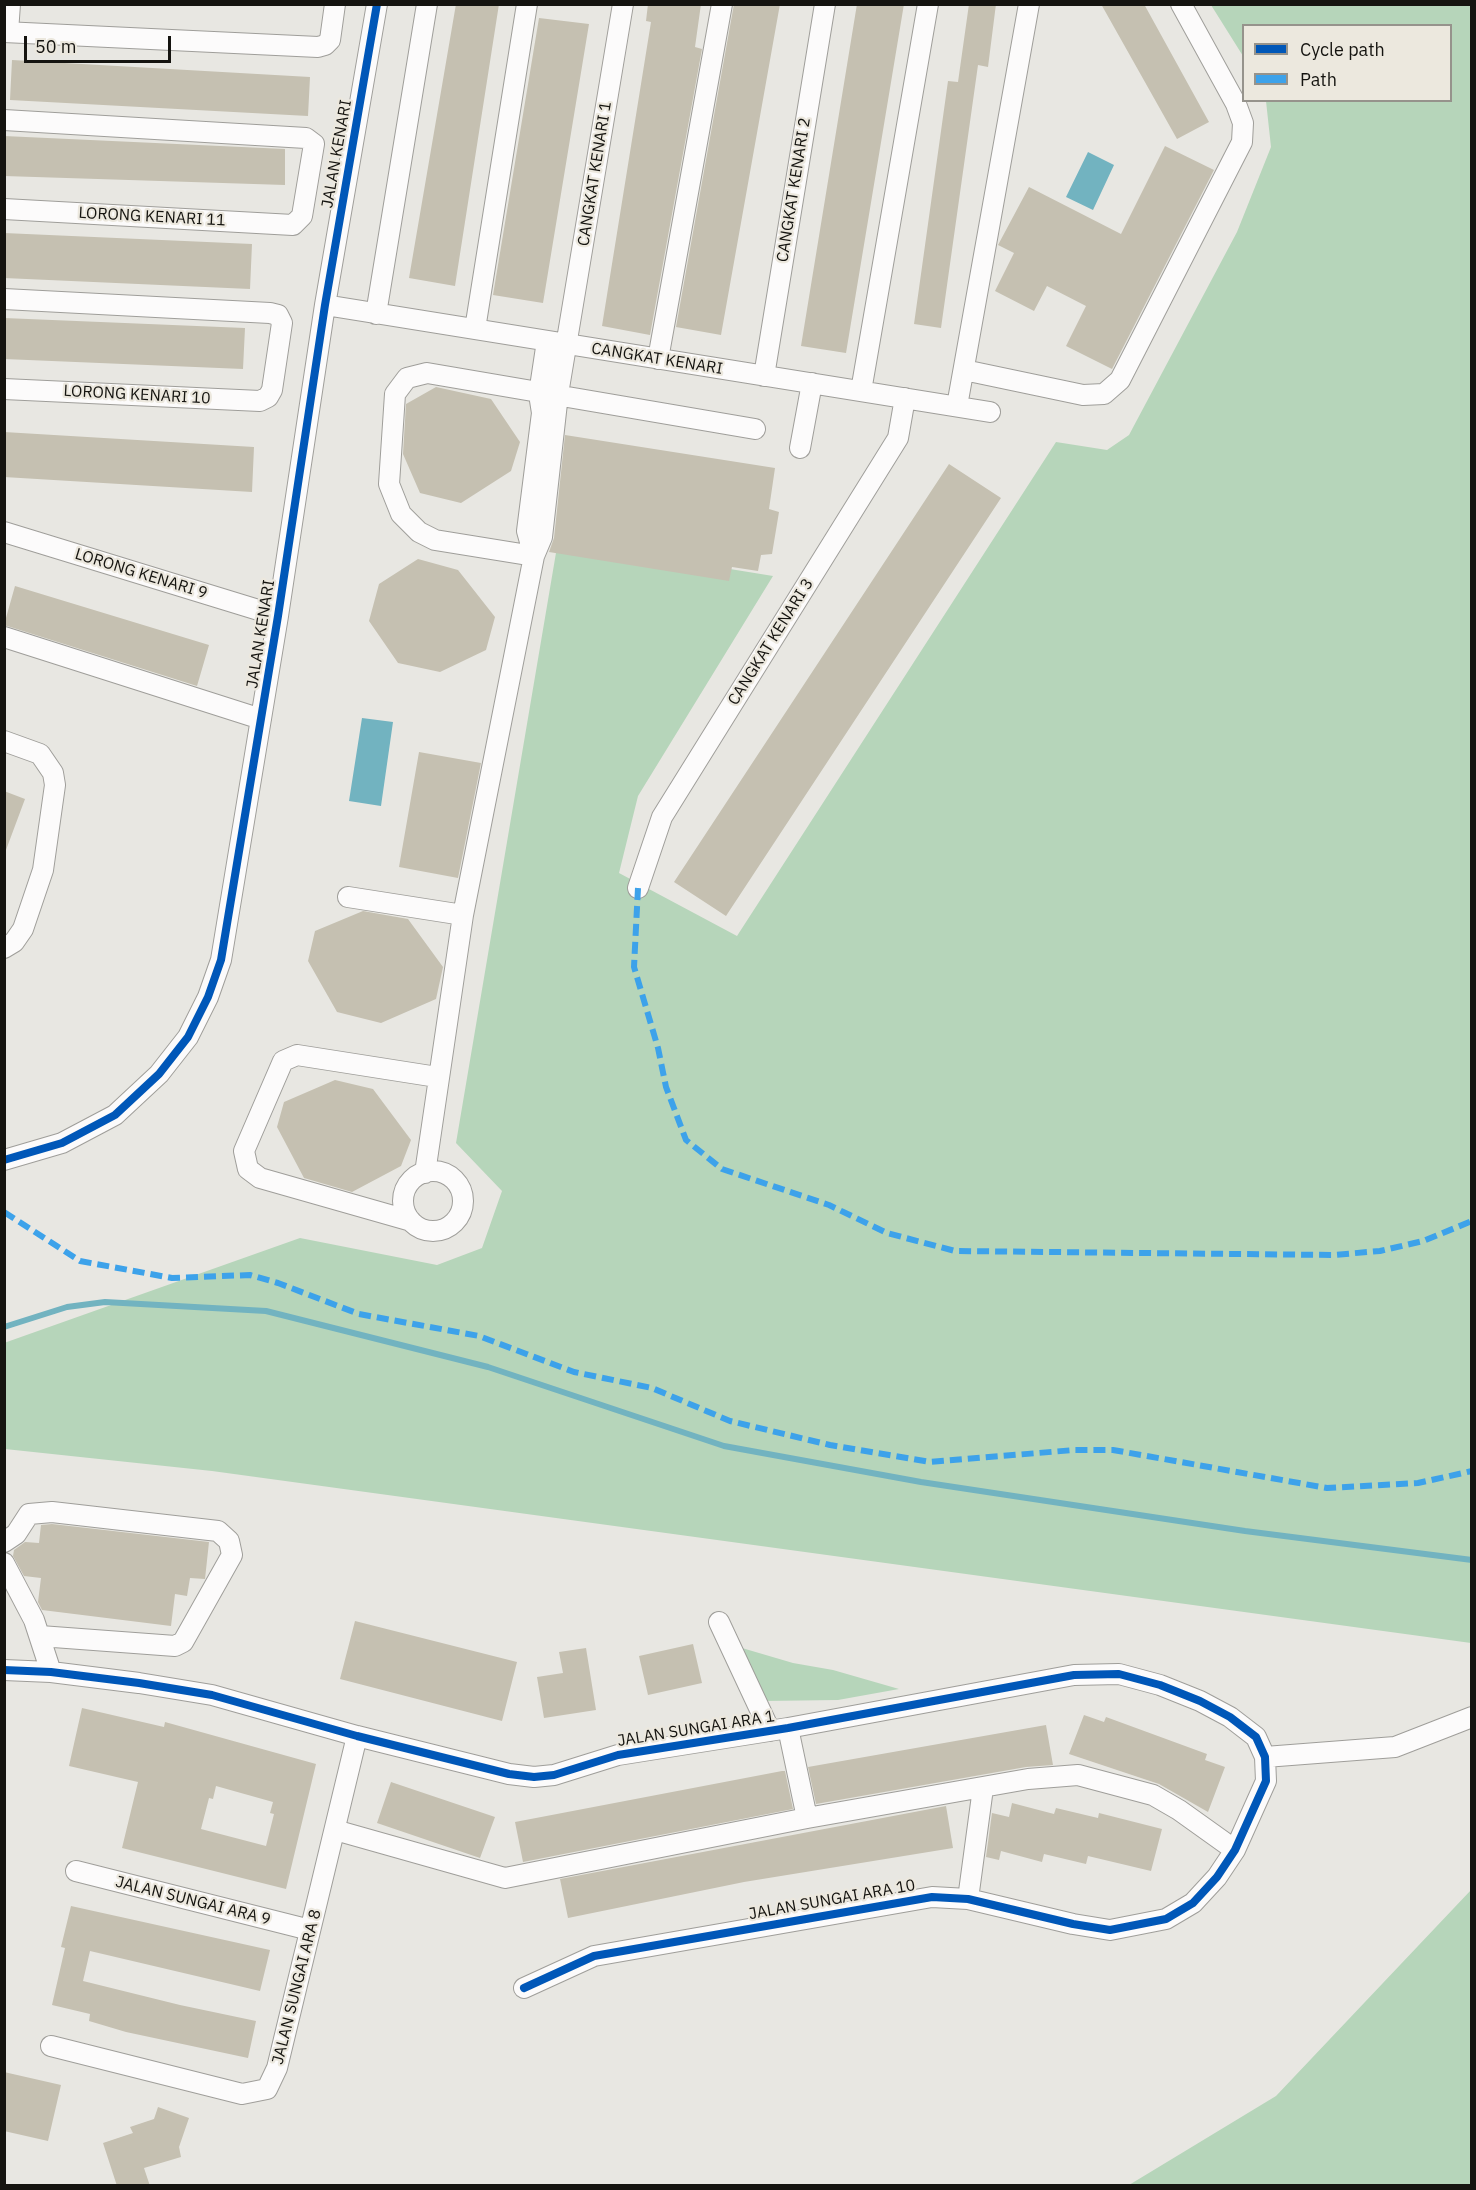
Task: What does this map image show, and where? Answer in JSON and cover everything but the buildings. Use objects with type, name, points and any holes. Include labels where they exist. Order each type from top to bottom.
[{"type":"street","points":[[10,4],[6,32],[306,47],[326,45],[330,40],[335,4]]},
{"type":"street","name":"JALAN KENARI","points":[[4,1160],[62,1143],[115,1115],[159,1074],[188,1037],[208,997],[221,960],[278,616],[325,305],[377,4]]},
{"type":"street","points":[[376,314],[427,4]]},
{"type":"street","points":[[475,329],[527,4]]},
{"type":"street","name":"CANGKAT KENARI 1","points":[[549,393],[568,344],[623,4]]},
{"type":"street","points":[[658,359],[722,4]]},
{"type":"street","name":"CANGKAT KENARI 2","points":[[764,376],[825,4]]},
{"type":"street","points":[[861,391],[928,4]]},
{"type":"street","points":[[1029,4],[961,388],[1083,395],[1104,394],[1120,380],[1242,142],[1243,123],[1236,104],[1181,4]]},
{"type":"street","name":"LORONG KENARI 11","points":[[4,120],[312,140],[314,144],[299,221],[293,225],[4,209]]},
{"type":"street","name":"LORONG KENARI 10","points":[[4,299],[270,313],[278,315],[282,323],[272,390],[268,397],[260,401],[4,388]]},
{"type":"street","name":"CANGKAT KENARI","points":[[325,305],[905,398],[961,388],[990,412]]},
{"type":"street","points":[[425,1173],[437,1077],[463,915],[534,556],[527,531],[542,413],[549,393],[547,341]]},
{"type":"street","points":[[534,556],[435,540],[419,532],[401,514],[389,484],[396,394],[407,378],[427,373],[755,429]]},
{"type":"street","points":[[800,448],[812,383]]},
{"type":"street","name":"CANGKAT KENARI 3","points":[[638,888],[662,817],[898,438],[905,398]]},
{"type":"street","name":"LORONG KENARI 9","points":[[4,532],[278,616]]},
{"type":"street","points":[[4,638],[261,719]]},
{"type":"street","points":[[4,741],[40,754],[53,773],[55,785],[43,870],[23,929],[14,942],[4,948]]},
{"type":"street","points":[[348,897],[463,915]]},
{"type":"street","points":[[411,1221],[404,1209],[405,1191],[416,1177],[436,1172],[456,1182],[462,1191],[461,1214],[454,1223],[434,1231],[423,1229],[411,1221],[260,1178],[248,1169],[244,1151],[283,1061],[297,1055],[437,1077]]},
{"type":"street","points":[[4,1542],[16,1534],[29,1514],[52,1512],[218,1531],[229,1541],[232,1555],[183,1641],[175,1646],[40,1636]]},
{"type":"street","points":[[4,1563],[40,1636],[51,1672]]},
{"type":"street","points":[[719,1623],[779,1730],[807,1818]]},
{"type":"street","name":"JALAN SUNGAI ARA 1","points":[[4,1670],[51,1672],[212,1695],[357,1736],[509,1774],[534,1776],[554,1775],[618,1755],[779,1730],[1074,1675],[1119,1674],[1160,1685],[1200,1701],[1230,1718],[1256,1737],[1265,1757]]},
{"type":"street","points":[[1265,1757],[1395,1747],[1472,1717]]},
{"type":"street","name":"JALAN SUNGAI ARA 8","points":[[51,2046],[242,2094],[267,2089],[277,2068],[357,1736]]},
{"type":"street","name":"JALAN SUNGAI ARA 10","points":[[524,1988],[594,1956],[887,1903],[932,1897],[968,1899],[1073,1924],[1110,1930],[1166,1918],[1193,1904],[1236,1850],[1266,1780],[1265,1757]]},
{"type":"street","points":[[334,1830],[505,1878],[807,1818],[1028,1779],[1078,1775],[1153,1795],[1179,1810],[1236,1850]]},
{"type":"street","points":[[968,1899],[983,1788]]},
{"type":"street","name":"JALAN SUNGAI ARA 9","points":[[76,1871],[310,1930]]},
{"type":"green space","points":[[1211,5],[1471,5],[1471,1643],[212,1471],[5,1449],[4,1343],[300,1238],[437,1265],[482,1248],[502,1191],[456,1143],[558,541],[773,576],[638,796],[619,873],[737,936],[1056,442],[1107,450],[1129,435],[1237,232],[1271,147],[1266,102],[1452,102],[1452,24],[1242,24],[1242,54]]},
{"type":"green space","points":[[742,1648],[899,1689],[838,1700],[764,1701]]},
{"type":"green space","points":[[1471,1890],[1471,2185],[1129,2185],[1276,2096]]},
{"type":"water","points":[[1088,152],[1114,165],[1093,210],[1066,197]]},
{"type":"water","points":[[362,718],[393,722],[381,806],[349,801]]},
{"type":"waterway","points":[[4,1327],[67,1307],[105,1302],[266,1311],[488,1367],[724,1446],[921,1482],[1245,1531],[1472,1560]]},
{"type":"marked path","points":[[638,888],[634,967],[658,1048],[666,1087],[686,1140],[722,1169],[829,1205],[887,1233],[955,1251],[1333,1255],[1380,1251],[1423,1241],[1472,1221]]},
{"type":"marked path","points":[[4,1212],[80,1261],[172,1278],[250,1275],[278,1283],[359,1314],[479,1336],[574,1372],[652,1388],[730,1421],[830,1445],[930,1462],[1074,1450],[1113,1450],[1327,1488],[1418,1483],[1472,1471]]},
{"type":"cycle path","points":[[4,1160],[62,1143],[115,1115],[159,1074],[188,1037],[208,997],[221,960],[278,616],[325,305],[377,4]]},
{"type":"cycle path","points":[[4,1670],[51,1672],[212,1695],[357,1736],[509,1774],[534,1777],[554,1775],[618,1755],[788,1728],[1074,1675],[1119,1674],[1160,1685],[1200,1701],[1230,1717],[1256,1737],[1265,1757],[1266,1781],[1235,1850],[1217,1877],[1193,1903],[1166,1919],[1110,1930],[1073,1924],[968,1899],[932,1897],[594,1956],[524,1988]]}]
